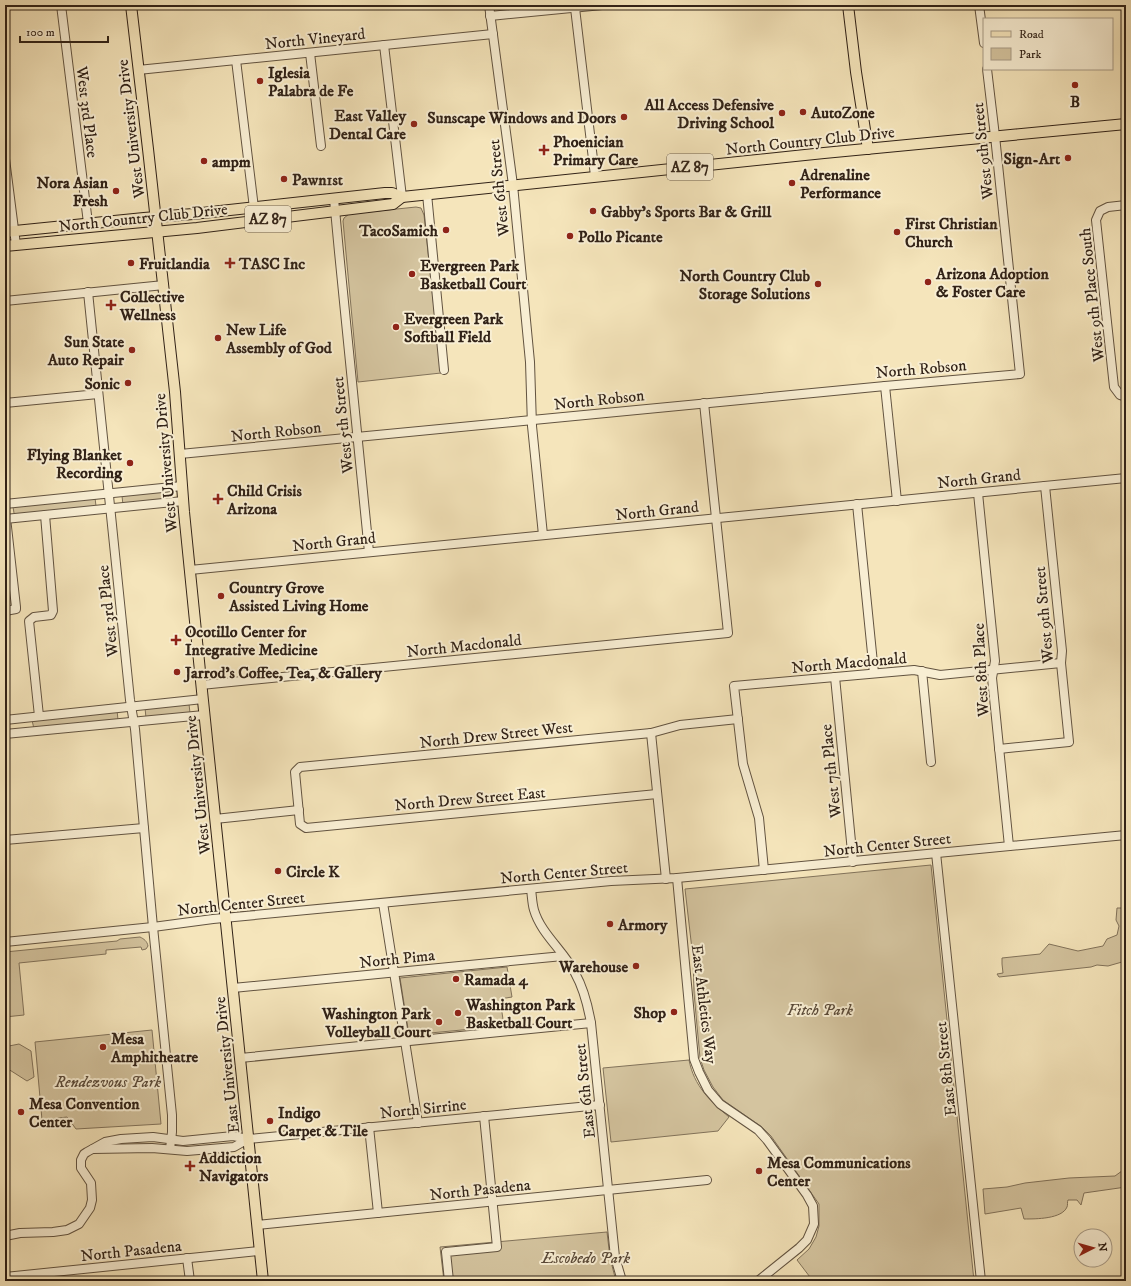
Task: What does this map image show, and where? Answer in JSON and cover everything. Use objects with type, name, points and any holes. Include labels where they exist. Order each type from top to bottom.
[{"type":"main road","name":"West University Drive","points":[[131,5],[164,285],[183,501],[225,918]]},
{"type":"main road","points":[[848,5],[856,72],[868,149]]},
{"type":"main road","name":"North Country Club Drive","points":[[5,246],[223,224],[392,204],[402,197],[427,194],[1126,124]]},
{"type":"main road","name":"North Country Club Drive","points":[[10,232],[392,193],[402,197]]},
{"type":"main road","name":"East University Drive","points":[[225,918],[262,1281]]},
{"type":"street","name":"West 3rd Place","points":[[61,5],[88,223]]},
{"type":"street","name":"West 6th Street","points":[[489,5],[513,185],[530,362],[532,420],[543,535]]},
{"type":"street","points":[[490,16],[602,5]]},
{"type":"street","points":[[979,5],[983,35]]},
{"type":"street","points":[[575,8],[595,176]]},
{"type":"street","name":"North Vineyard","points":[[138,70],[493,34]]},
{"type":"street","points":[[384,45],[402,197]]},
{"type":"street","points":[[310,53],[321,146]]},
{"type":"street","points":[[236,60],[254,208]]},
{"type":"street","name":"West 9th Street","points":[[987,70],[1020,374]]},
{"type":"street","points":[[5,159],[10,232],[16,245]]},
{"type":"street","points":[[427,194],[444,370]]},
{"type":"street","name":"West 5th Street","points":[[334,199],[369,552]]},
{"type":"street","name":"West 9th Place South","points":[[1126,205],[1108,207],[1100,210],[1096,220],[1114,387],[1120,395],[1126,397]]},
{"type":"street","points":[[5,301],[164,285]]},
{"type":"street","name":"West 3rd Place","points":[[88,292],[144,828],[172,1115],[170,1149]]},
{"type":"street","name":"North Robson","points":[[180,454],[1020,374]]},
{"type":"street","points":[[885,386],[897,500]]},
{"type":"street","points":[[5,403],[98,394]]},
{"type":"street","points":[[704,403],[716,518]]},
{"type":"street","name":"North Grand","points":[[190,570],[1126,478]]},
{"type":"street","points":[[5,504],[182,486]]},
{"type":"street","name":"West 9th Street","points":[[999,749],[1069,742],[1061,663],[1062,650],[1045,486]]},
{"type":"street","name":"West 8th Place","points":[[978,493],[995,661],[992,678],[1009,846]]},
{"type":"street","points":[[5,611],[16,609],[6,519],[183,501]]},
{"type":"street","points":[[857,504],[874,673]]},
{"type":"street","points":[[39,716],[30,621],[34,617],[50,615],[53,611],[45,515]]},
{"type":"street","name":"North Macdonald","points":[[201,685],[728,633],[716,518]]},
{"type":"street","name":"North Macdonald","points":[[738,719],[734,686],[914,670],[940,675],[1061,663]]},
{"type":"street","points":[[922,672],[931,762]]},
{"type":"street","name":"West 7th Place","points":[[835,677],[853,862]]},
{"type":"street","points":[[5,720],[203,699]]},
{"type":"street","points":[[5,734],[204,715]]},
{"type":"street","points":[[24,718],[25,732]]},
{"type":"street","points":[[738,719],[743,764],[759,818],[764,870]]},
{"type":"street","name":"North Drew Street West","points":[[299,810],[295,772],[300,767],[651,733],[680,725],[738,719]]},
{"type":"street","points":[[651,733],[666,879]]},
{"type":"street","name":"North Drew Street East","points":[[299,810],[300,824],[306,828],[657,794]]},
{"type":"street","points":[[215,818],[299,810]]},
{"type":"street","points":[[5,840],[144,828]]},
{"type":"street","name":"North Center Street","points":[[5,942],[225,918],[611,881],[666,879],[1126,835]]},
{"type":"street","name":"East 8th Street","points":[[936,853],[981,1281]]},
{"type":"street","name":"East Athletics Way","points":[[677,878],[694,1059],[699,1072],[708,1090],[720,1104],[758,1130],[767,1140],[808,1195],[813,1206],[814,1224],[807,1240],[758,1281]]},
{"type":"street","name":"East 6th Street","points":[[531,889],[534,911],[541,926],[575,972],[588,1004],[600,1105],[615,1257],[622,1281]]},
{"type":"street","points":[[383,903],[418,1123]]},
{"type":"street","name":"North Pima","points":[[233,988],[563,956]]},
{"type":"street","points":[[240,1058],[591,1023]]},
{"type":"street","name":"North Sirrine","points":[[248,1139],[600,1105]]},
{"type":"street","points":[[449,1281],[446,1252],[497,1248],[484,1116]]},
{"type":"street","points":[[369,1127],[378,1213]]},
{"type":"street","points":[[5,1236],[17,1233],[67,1230],[79,1224],[90,1208],[92,1200],[91,1184],[82,1168],[81,1160],[84,1154],[105,1142],[121,1139],[153,1138],[191,1141],[233,1136],[248,1139]]},
{"type":"street","points":[[92,1149],[137,1148],[188,1151],[234,1147],[248,1139]]},
{"type":"street","name":"North Pasadena","points":[[257,1225],[707,1180]]},
{"type":"street","name":"North Pasadena","points":[[5,1277],[259,1250]]},
{"type":"street","points":[[188,1258],[190,1281]]},
{"type":"green space","points":[[416,207],[421,208],[424,215],[441,373],[358,382],[343,221],[349,214]]},
{"type":"green space","points":[[167,491],[168,499],[123,505],[123,494]]},
{"type":"green space","points":[[95,498],[96,506],[16,515],[13,507],[15,506]]},
{"type":"green space","points":[[189,704],[190,713],[146,718],[145,708]]},
{"type":"green space","points":[[117,710],[118,720],[34,729],[32,720]]},
{"type":"green space","name":"Fitch Park","points":[[931,865],[974,1281],[813,1281],[797,1260],[809,1249],[816,1237],[819,1226],[819,1204],[771,1136],[762,1127],[723,1100],[713,1087],[704,1070],[700,1058],[694,993],[693,958],[685,889]]},
{"type":"green space","points":[[1117,908],[1126,908],[1126,954],[1124,955],[1122,962],[1108,966],[1097,965],[1091,967],[999,977],[997,974],[1003,973],[1002,958],[1040,954],[1049,944],[1078,951],[1103,946],[1107,939],[1117,935],[1119,926],[1116,920]]},
{"type":"green space","points":[[140,937],[147,943],[148,946],[146,949],[142,950],[141,947],[106,950],[106,954],[19,963],[24,1015],[5,1017],[5,952],[117,941],[120,939]]},
{"type":"green space","points":[[507,967],[512,997],[500,999],[504,1026],[409,1035],[400,978]]},
{"type":"green space","name":"Rendezvous Park","points":[[152,1030],[161,1124],[76,1129],[67,1117],[42,1120],[35,1042]]},
{"type":"green space","points":[[19,1044],[31,1051],[34,1077],[27,1081],[5,1067],[5,1050],[9,1046]]},
{"type":"green space","points":[[689,1060],[691,1069],[699,1085],[709,1099],[729,1117],[718,1131],[611,1142],[603,1068]]},
{"type":"green space","points":[[1126,1168],[1126,1187],[1084,1193],[1081,1205],[1077,1200],[1068,1200],[1064,1211],[1048,1218],[1024,1219],[1021,1208],[985,1214],[983,1189],[1069,1178],[1115,1176]]},
{"type":"green space","name":"Escobedo Park","points":[[607,1232],[610,1258],[616,1281],[444,1281],[440,1247]]},
{"type":"place","name":"Iglesia Palabra de Fe","points":[[260,81]]},
{"type":"place","name":"B","points":[[1075,85]]},
{"type":"place","name":"AutoZone","points":[[803,112]]},
{"type":"place","name":"All Access Defensive Driving School","points":[[782,113]]},
{"type":"place","name":"Sunscape Windows and Doors","points":[[624,117]]},
{"type":"place","name":"East Valley Dental Care","points":[[414,124]]},
{"type":"place","name":"Phoenician Primary Care","points":[[544,150]]},
{"type":"place","name":"Sign-Art","points":[[1068,158]]},
{"type":"place","name":"ampm","points":[[204,161]]},
{"type":"place","name":"Pawn1st","points":[[284,179]]},
{"type":"place","name":"Adrenaline Performance","points":[[792,183]]},
{"type":"place","name":"Nora Asian Fresh","points":[[116,191]]},
{"type":"place","name":"Gabby’s Sports Bar & Grill","points":[[593,211]]},
{"type":"place","name":"TacoSamich","points":[[446,230]]},
{"type":"place","name":"First Christian Church","points":[[897,232]]},
{"type":"place","name":"Pollo Picante","points":[[570,236]]},
{"type":"place","name":"Fruitlandia","points":[[131,263]]},
{"type":"place","name":"TASC Inc","points":[[230,263]]},
{"type":"place","name":"Evergreen Park Basketball Court","points":[[412,274]]},
{"type":"place","name":"Arizona Adoption & Foster Care","points":[[928,282]]},
{"type":"place","name":"North Country Club Storage Solutions","points":[[818,284]]},
{"type":"place","name":"Collective Wellness","points":[[111,305]]},
{"type":"place","name":"Evergreen Park Softball Field","points":[[396,327]]},
{"type":"place","name":"New Life Assembly of God","points":[[218,338]]},
{"type":"place","name":"Sun State Auto Repair","points":[[132,350]]},
{"type":"place","name":"Sonic","points":[[128,383]]},
{"type":"place","name":"Flying Blanket Recording","points":[[130,463]]},
{"type":"place","name":"Child Crisis Arizona","points":[[218,499]]},
{"type":"place","name":"Country Grove Assisted Living Home","points":[[221,596]]},
{"type":"place","name":"Ocotillo Center for Integrative Medicine","points":[[176,640]]},
{"type":"place","name":"Jarrod's Coffee, Tea, & Gallery","points":[[177,672]]},
{"type":"place","name":"Circle K","points":[[278,871]]},
{"type":"place","name":"Armory","points":[[610,924]]},
{"type":"place","name":"Warehouse","points":[[636,966]]},
{"type":"place","name":"Ramada 4","points":[[456,979]]},
{"type":"place","name":"Shop","points":[[674,1012]]},
{"type":"place","name":"Washington Park Basketball Court","points":[[458,1013]]},
{"type":"place","name":"Washington Park Volleyball Court","points":[[439,1022]]},
{"type":"place","name":"Mesa Amphitheatre","points":[[103,1047]]},
{"type":"place","name":"Mesa Convention Center","points":[[21,1112]]},
{"type":"place","name":"Indigo Carpet & Tile","points":[[270,1121]]},
{"type":"place","name":"Addiction Navigators","points":[[190,1166]]},
{"type":"place","name":"Mesa Communications Center","points":[[759,1171]]}]
